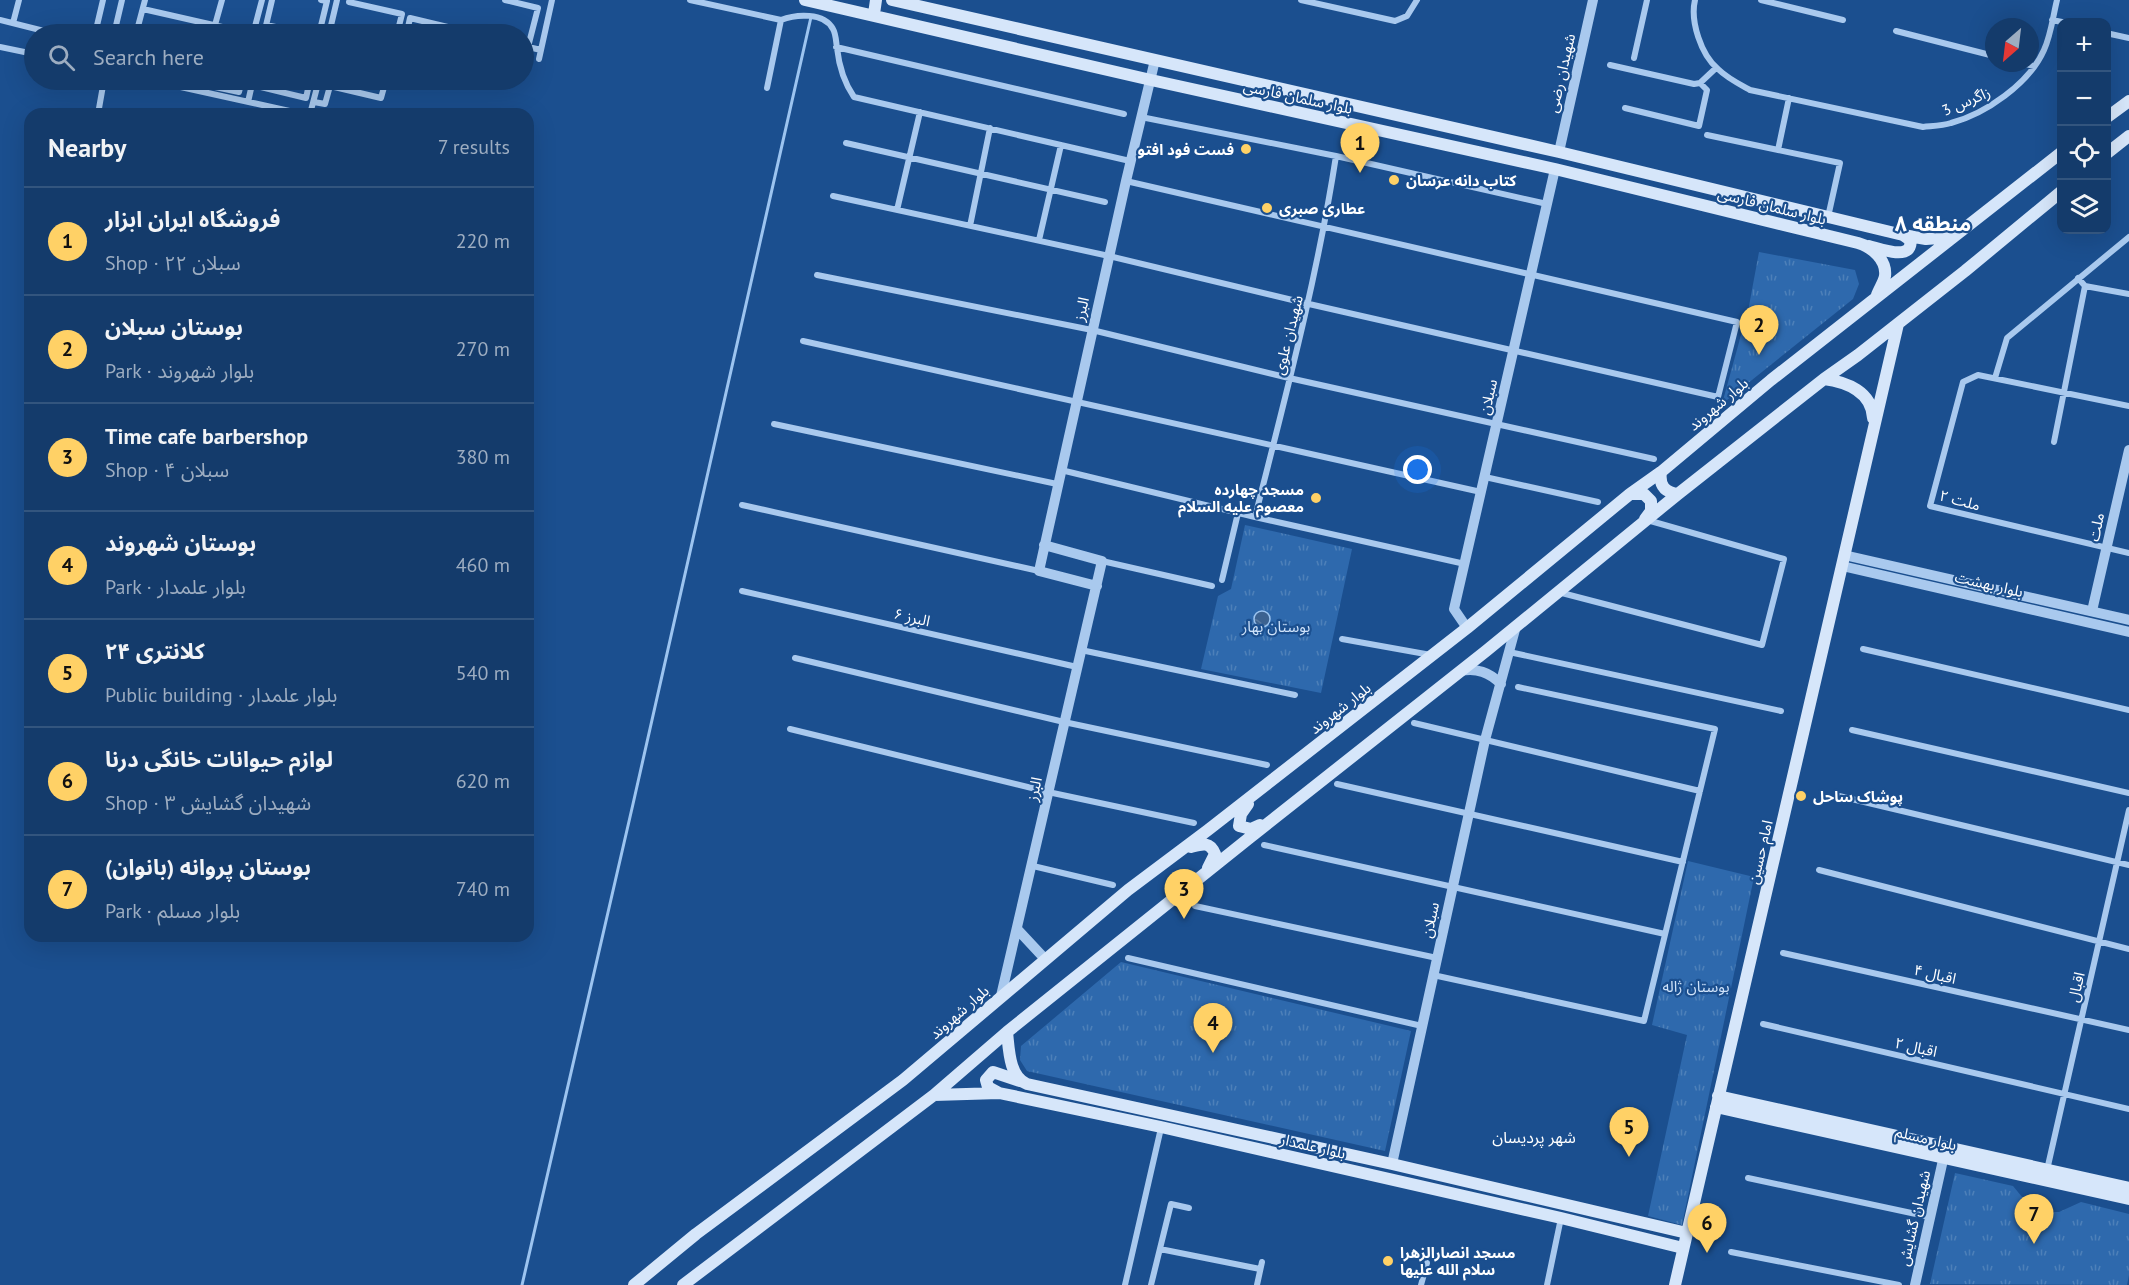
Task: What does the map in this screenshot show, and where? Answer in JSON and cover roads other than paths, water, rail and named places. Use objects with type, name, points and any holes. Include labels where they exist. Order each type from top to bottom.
[{"type":"main road","name":"بلوار سلمان فارسی","points":[[805,0],[829,2],[1151,80],[1555,169],[1900,253],[1905,252],[1910,243],[1903,235]]},
{"type":"main road","points":[[874,14],[876,0]]},
{"type":"main road","name":"بلوار سلمان فارسی","points":[[892,0],[1559,152],[1903,235],[1926,239],[1951,237]]},
{"type":"main road","points":[[2111,114],[2129,100]]},
{"type":"main road","points":[[2111,150],[2129,136]]},
{"type":"main road","name":"بلوار شهروند","points":[[634,1285],[696,1234],[903,1080],[1128,890],[1467,628],[1771,380],[2057,155]]},
{"type":"main road","points":[[683,1285],[934,1095],[1007,1032],[1460,671],[1644,521],[1824,379],[1898,324],[2057,194]]},
{"type":"main road","points":[[1868,246],[1882,260],[1885,275],[1877,296]]},
{"type":"main road","name":"امام حسین","points":[[1675,1285],[1898,324]]},
{"type":"main road","points":[[1824,379],[1848,384],[1859,391],[1868,400],[1873,412],[1874,426]]},
{"type":"main road","points":[[1661,472],[1660,480],[1663,488],[1669,493],[1678,494]]},
{"type":"main road","points":[[1630,494],[1644,494],[1651,501],[1651,511],[1644,521]]},
{"type":"main road","points":[[1261,789],[1241,814],[1239,826],[1251,829],[1273,819]]},
{"type":"main road","points":[[1181,850],[1209,844],[1215,854],[1202,876]]},
{"type":"main road","points":[[1007,1032],[1013,1066],[1020,1081]]},
{"type":"main road","name":"بلوار علمدار","points":[[999,1093],[988,1087],[986,1080],[993,1072],[1020,1081],[1687,1233]]},
{"type":"main road","name":"بلوار علمدار","points":[[934,1095],[999,1093],[1161,1127],[1562,1218],[1683,1248]]},
{"type":"main road","name":"بلوار مسلم","points":[[1717,1102],[1944,1152],[2129,1199]]},
{"type":"main road","name":"بلوار مسلم","points":[[1944,1152],[2047,1170],[2129,1188]]},
{"type":"main road","points":[[1389,1179],[1392,1164]]},
{"type":"street","points":[[13,23],[19,0]]},
{"type":"street","points":[[97,24],[103,0]]},
{"type":"street","points":[[116,24],[122,0]]},
{"type":"street","points":[[139,24],[145,0]]},
{"type":"street","points":[[215,24],[222,0]]},
{"type":"street","points":[[256,24],[262,0]]},
{"type":"street","points":[[266,24],[272,0]]},
{"type":"street","points":[[321,0],[327,1],[322,24]]},
{"type":"street","points":[[331,24],[337,0]]},
{"type":"street","points":[[505,0],[538,8],[533,24]]},
{"type":"street","points":[[539,59],[552,0]]},
{"type":"street","points":[[690,0],[781,20],[793,15],[824,19],[834,29],[845,83],[854,97],[1130,161]]},
{"type":"street","points":[[1301,0],[1395,21],[1407,15],[1417,0]]},
{"type":"street","name":"شهیدان رضی","points":[[1559,152],[1593,0]]},
{"type":"street","points":[[1634,58],[1647,0]]},
{"type":"street","points":[[1610,65],[1694,84],[1700,83],[1716,68],[1697,37],[1693,9],[1695,0]]},
{"type":"street","points":[[1761,0],[1843,20]]},
{"type":"street","name":"زاگرس 3","points":[[2039,58],[2044,50],[2056,0]]},
{"type":"street","points":[[349,2],[402,14],[400,24]]},
{"type":"street","points":[[143,9],[210,24]]},
{"type":"street","points":[[409,24],[410,18],[434,24]]},
{"type":"street","points":[[0,20],[24,26]]},
{"type":"street","points":[[767,88],[781,20]]},
{"type":"street","points":[[2052,20],[2057,21]]},
{"type":"street","points":[[1896,31],[1985,54]]},
{"type":"street","points":[[2111,34],[2129,38]]},
{"type":"street","points":[[0,47],[24,52]]},
{"type":"street","points":[[836,47],[1124,114]]},
{"type":"street","points":[[534,48],[541,50]]},
{"type":"street","name":"البرز","points":[[1039,571],[1130,161],[1155,60]]},
{"type":"street","name":"زاگرس 3","points":[[1716,68],[1750,90],[1923,127],[1950,124],[1995,104],[2020,83],[2029,72]]},
{"type":"street","points":[[1625,108],[1699,126],[1707,90],[1700,83]]},
{"type":"street","points":[[99,108],[102,90]]},
{"type":"street","points":[[194,90],[275,108]]},
{"type":"street","points":[[248,102],[251,90]]},
{"type":"street","points":[[280,90],[306,98],[308,90]]},
{"type":"street","points":[[312,108],[317,90]]},
{"type":"street","points":[[314,102],[325,104],[329,90]]},
{"type":"street","points":[[347,90],[381,98],[383,90]]},
{"type":"street","points":[[1779,150],[1789,98]]},
{"type":"street","points":[[897,210],[920,112]]},
{"type":"street","points":[[1141,117],[1336,156],[1547,204]]},
{"type":"street","points":[[970,226],[990,128]]},
{"type":"street","points":[[1707,135],[1840,162],[1828,217]]},
{"type":"street","points":[[846,143],[1105,202]]},
{"type":"street","points":[[1039,240],[1061,145]]},
{"type":"street","name":"شهیدان علوی","points":[[1255,517],[1309,304],[1325,227],[1336,156]]},
{"type":"street","name":"سبلان","points":[[1467,628],[1454,609],[1555,169]]},
{"type":"street","points":[[833,196],[1039,240],[1718,397],[1737,322],[1126,181]]},
{"type":"street","points":[[2129,237],[2007,338],[1995,378],[2129,406]]},
{"type":"street","points":[[818,275],[1092,330],[1289,378],[1654,459]]},
{"type":"street","points":[[2078,278],[2085,286],[2129,294]]},
{"type":"street","points":[[2054,442],[2085,286]]},
{"type":"street","points":[[803,341],[1077,400],[1481,492]]},
{"type":"street","name":"ملت ۲","points":[[1995,378],[1978,375],[1963,382],[1930,506],[2107,548]]},
{"type":"street","points":[[774,424],[1058,484]]},
{"type":"street","name":"ملت","points":[[2092,611],[2126,472],[2129,450]]},
{"type":"street","points":[[1060,470],[1465,564]]},
{"type":"street","points":[[1485,477],[1598,502]]},
{"type":"street","points":[[742,506],[1039,571],[1097,586]]},
{"type":"street","points":[[1222,580],[1238,513]]},
{"type":"street","points":[[1558,592],[1762,645],[1784,559],[1644,521]]},
{"type":"street","points":[[1044,545],[1212,586]]},
{"type":"street","points":[[2107,548],[2129,553]]},
{"type":"street","name":"بلوار بهشت","points":[[1843,560],[2129,620]]},
{"type":"street","name":"بلوار بهشت","points":[[1843,560],[2129,632]]},
{"type":"street","name":"البرز","points":[[1001,996],[1102,561]]},
{"type":"street","name":"البرز ۶","points":[[741,591],[1077,667]]},
{"type":"street","name":"سبلان","points":[[1392,1164],[1485,740],[1516,626]]},
{"type":"street","points":[[1342,639],[1432,655]]},
{"type":"street","points":[[1863,649],[2129,710]]},
{"type":"street","points":[[1081,650],[1295,695]]},
{"type":"street","points":[[1509,652],[1781,711]]},
{"type":"street","points":[[795,658],[1064,722],[1267,765]]},
{"type":"street","points":[[1460,671],[1469,669],[1487,672],[1501,684]]},
{"type":"street","points":[[1433,975],[1644,1021],[1715,729],[1518,687]]},
{"type":"street","points":[[1414,723],[1700,791]]},
{"type":"street","points":[[790,729],[1048,792],[1194,824]]},
{"type":"street","points":[[1852,730],[2129,793]]},
{"type":"street","points":[[1337,784],[1683,862]]},
{"type":"street","points":[[1839,796],[2129,865]]},
{"type":"street","name":"اقبال","points":[[2047,1170],[2129,810]]},
{"type":"street","points":[[1264,845],[1665,934]]},
{"type":"street","points":[[1033,866],[1113,885]]},
{"type":"street","points":[[1819,870],[2129,949]]},
{"type":"street","points":[[1195,906],[1437,958]]},
{"type":"street","points":[[1017,929],[1045,959]]},
{"type":"street","name":"اقبال ۴","points":[[1783,952],[2129,1030]]},
{"type":"street","points":[[1128,958],[1422,1026]]},
{"type":"street","name":"اقبال ۲","points":[[1763,1024],[2129,1109]]},
{"type":"street","points":[[1125,1285],[1161,1127]]},
{"type":"street","name":"شهیدان گشایش","points":[[1915,1285],[1944,1152]]},
{"type":"street","points":[[1748,1178],[1930,1218]]},
{"type":"street","points":[[1151,1285],[1171,1204],[1189,1208]]},
{"type":"street","points":[[1547,1285],[1562,1218]]},
{"type":"street","points":[[1160,1249],[1260,1269]]},
{"type":"street","points":[[1731,1252],[1899,1285]]},
{"type":"street","points":[[1257,1285],[1262,1262]]},
{"type":"street","points":[[1421,1285],[1427,1263]]},
{"type":"water","points":[[1259,611],[1265,611],[1270,619],[1268,625],[1259,627],[1254,622],[1254,616]]},
{"type":"waterway","points":[[522,1285],[811,17]]},
{"type":"place","name":"فست فود افتو","points":[[1246,149]]},
{"type":"place","name":"فروشگاه ایران ابزار","points":[[1360,173]]},
{"type":"place","name":"کتاب دانه عرسان","points":[[1394,180]]},
{"type":"place","name":"عطاری صبری","points":[[1267,208]]},
{"type":"place","name":"بوستان سبلان","points":[[1759,355]]},
{"type":"place","name":"مسجد چهارده معصوم علیه السلام","points":[[1316,498]]},
{"type":"place","name":"پوشاک ساحل","points":[[1801,796]]},
{"type":"place","name":"Time cafe barbershop","points":[[1184,919]]},
{"type":"place","name":"بوستان شهروند","points":[[1213,1053]]},
{"type":"place","name":"کلانتری ۲۴","points":[[1629,1157]]},
{"type":"place","name":"بوستان پروانه (بانوان)","points":[[2034,1244]]},
{"type":"place","name":"لوازم حیوانات خانگی درنا","points":[[1707,1253]]},
{"type":"place","name":"مسجد انصارالزهرا سلام الله علیها","points":[[1388,1261]]},
{"type":"district","name":"منطقه ۸","points":[[1933,223]]},
{"type":"district","name":"شهر پردیسان","points":[[1534,1137]]},
{"type":"park label","name":"بوستان بهار","points":[[1276,626]]},
{"type":"park label","name":"بوستان ژاله","points":[[1696,986]]}]
